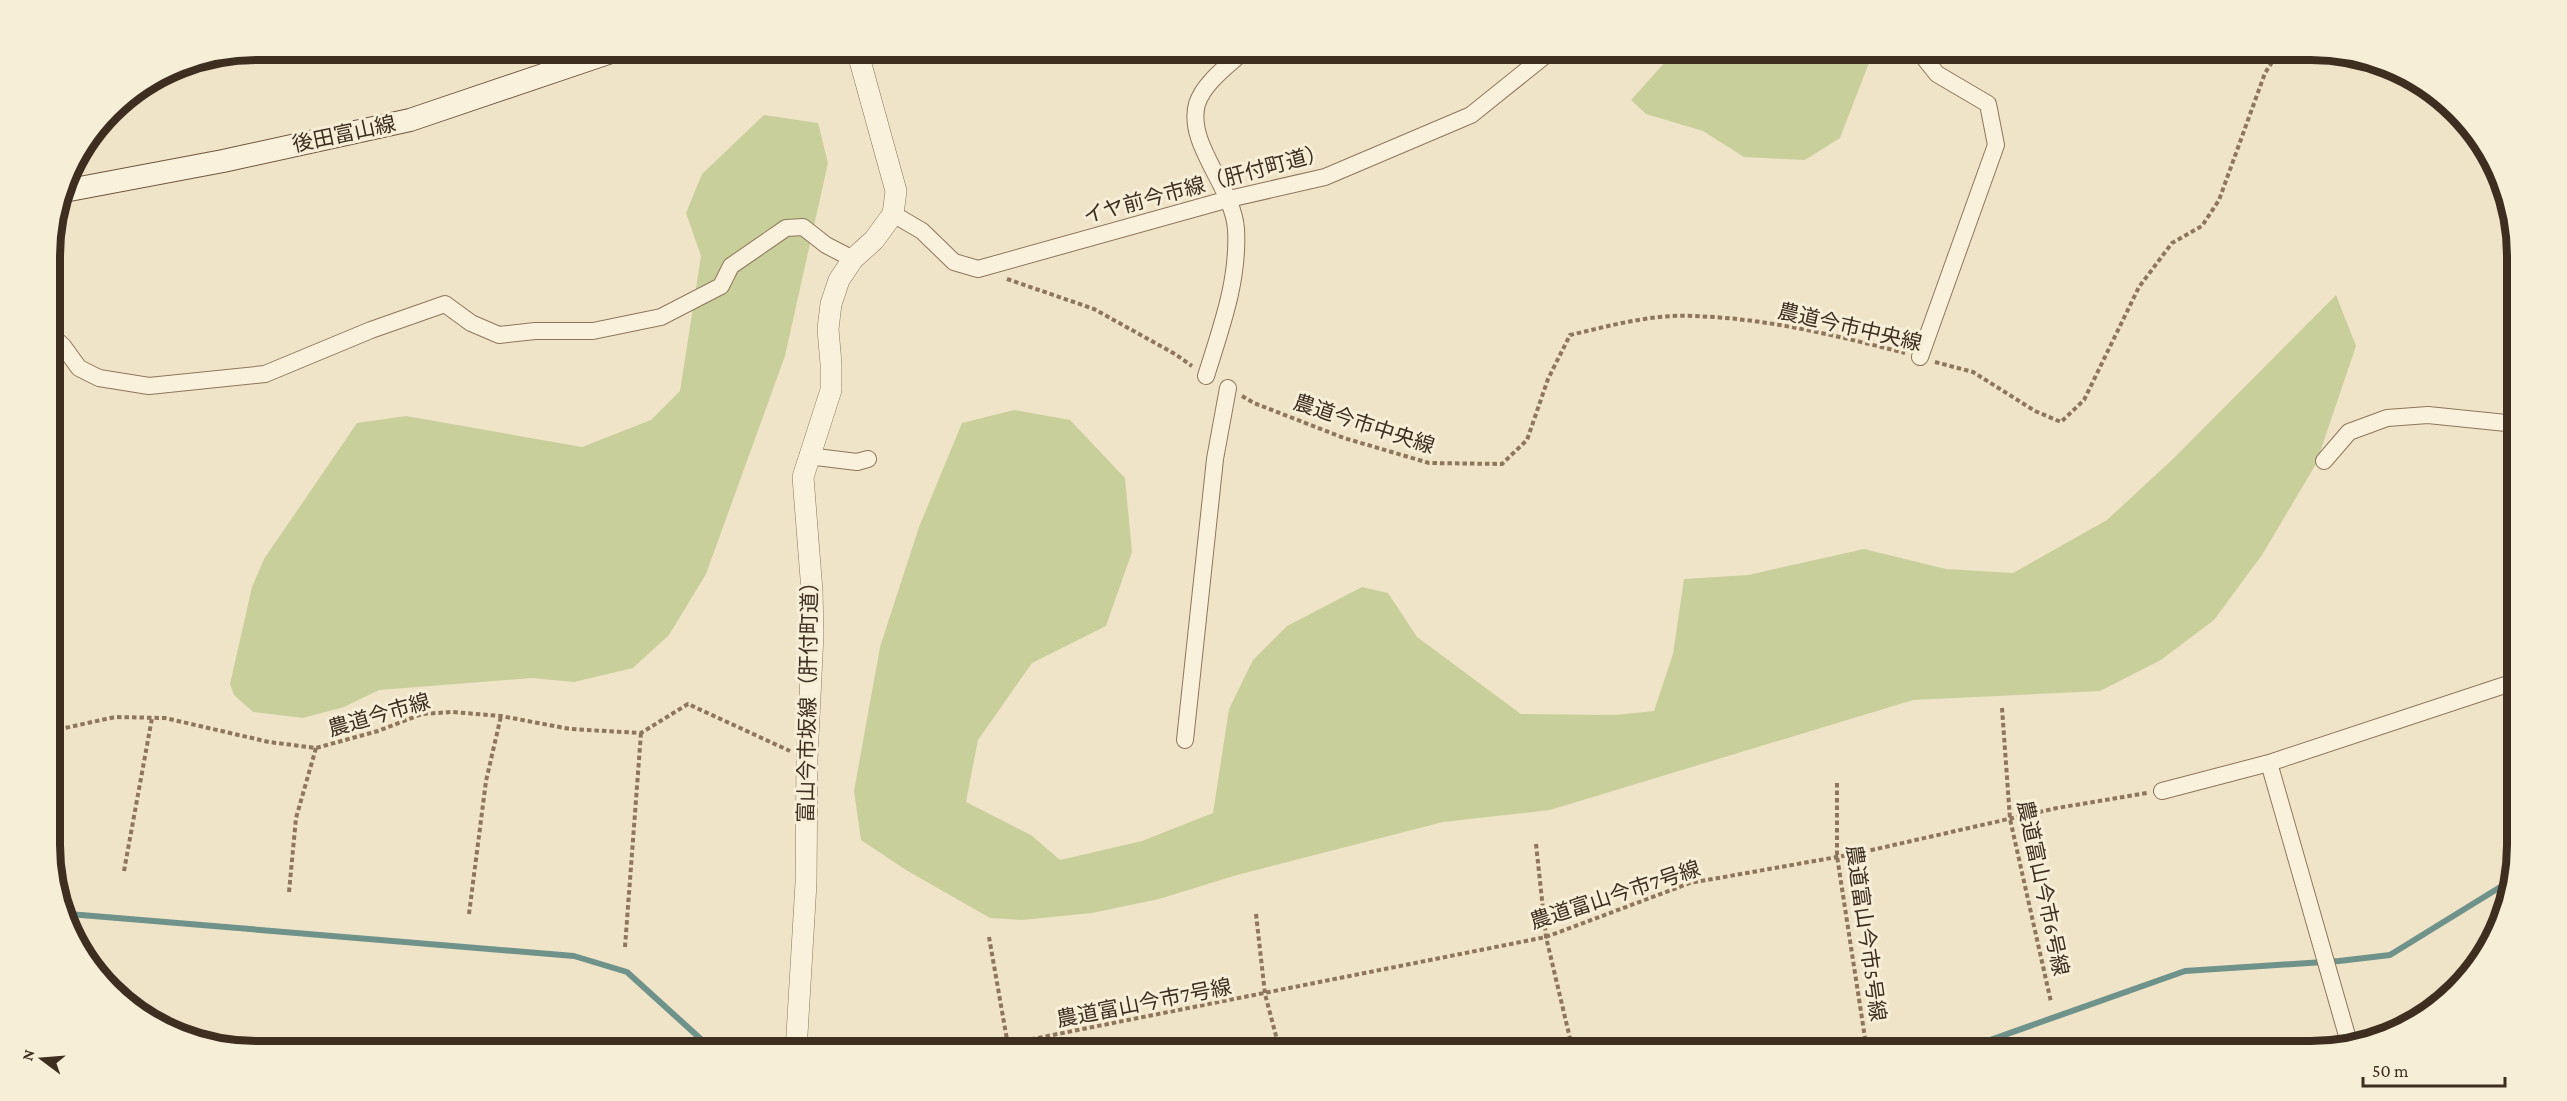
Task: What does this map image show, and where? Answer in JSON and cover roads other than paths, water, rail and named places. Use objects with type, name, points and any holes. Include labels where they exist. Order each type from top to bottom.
[{"type":"main road","name":"後田富山線","points":[[72,189],[223,161],[410,120],[587,60]]},
{"type":"street","points":[[860,60],[896,191],[893,214]]},
{"type":"street","points":[[1206,376],[1227,312],[1236,258],[1235,226],[1229,199],[1202,146],[1196,124],[1198,104],[1213,80],[1234,60]]},
{"type":"street","name":"イヤ前今市線（肝付町道）","points":[[893,214],[922,231],[954,262],[978,269],[1229,199],[1325,177],[1471,116],[1540,60]]},
{"type":"street","points":[[1920,357],[1996,145],[1988,104],[1937,74],[1926,60]]},
{"type":"street","name":"富山今市坂線（肝付町道）","points":[[797,1041],[806,883],[807,758],[813,634],[803,477],[807,456],[831,390],[828,330],[831,304],[839,280],[893,214]]},
{"type":"street","points":[[60,343],[79,368],[99,378],[149,386],[195,382],[265,374],[371,330],[446,304],[471,323],[499,335],[535,331],[593,331],[661,317],[721,286],[731,266],[786,228],[803,227],[826,245],[854,259]]},
{"type":"street","points":[[1185,740],[1215,459],[1228,388]]},
{"type":"street","points":[[2324,461],[2349,432],[2387,418],[2428,415],[2507,423]]},
{"type":"street","points":[[807,456],[857,462],[868,459]]},
{"type":"street","points":[[2162,791],[2269,763],[2507,684]]},
{"type":"street","points":[[2269,763],[2347,1037]]},
{"type":"waterway","points":[[1987,1041],[2185,971],[2339,961],[2390,955],[2502,886]]},
{"type":"waterway","points":[[73,914],[574,956],[627,972],[703,1041]]}]
